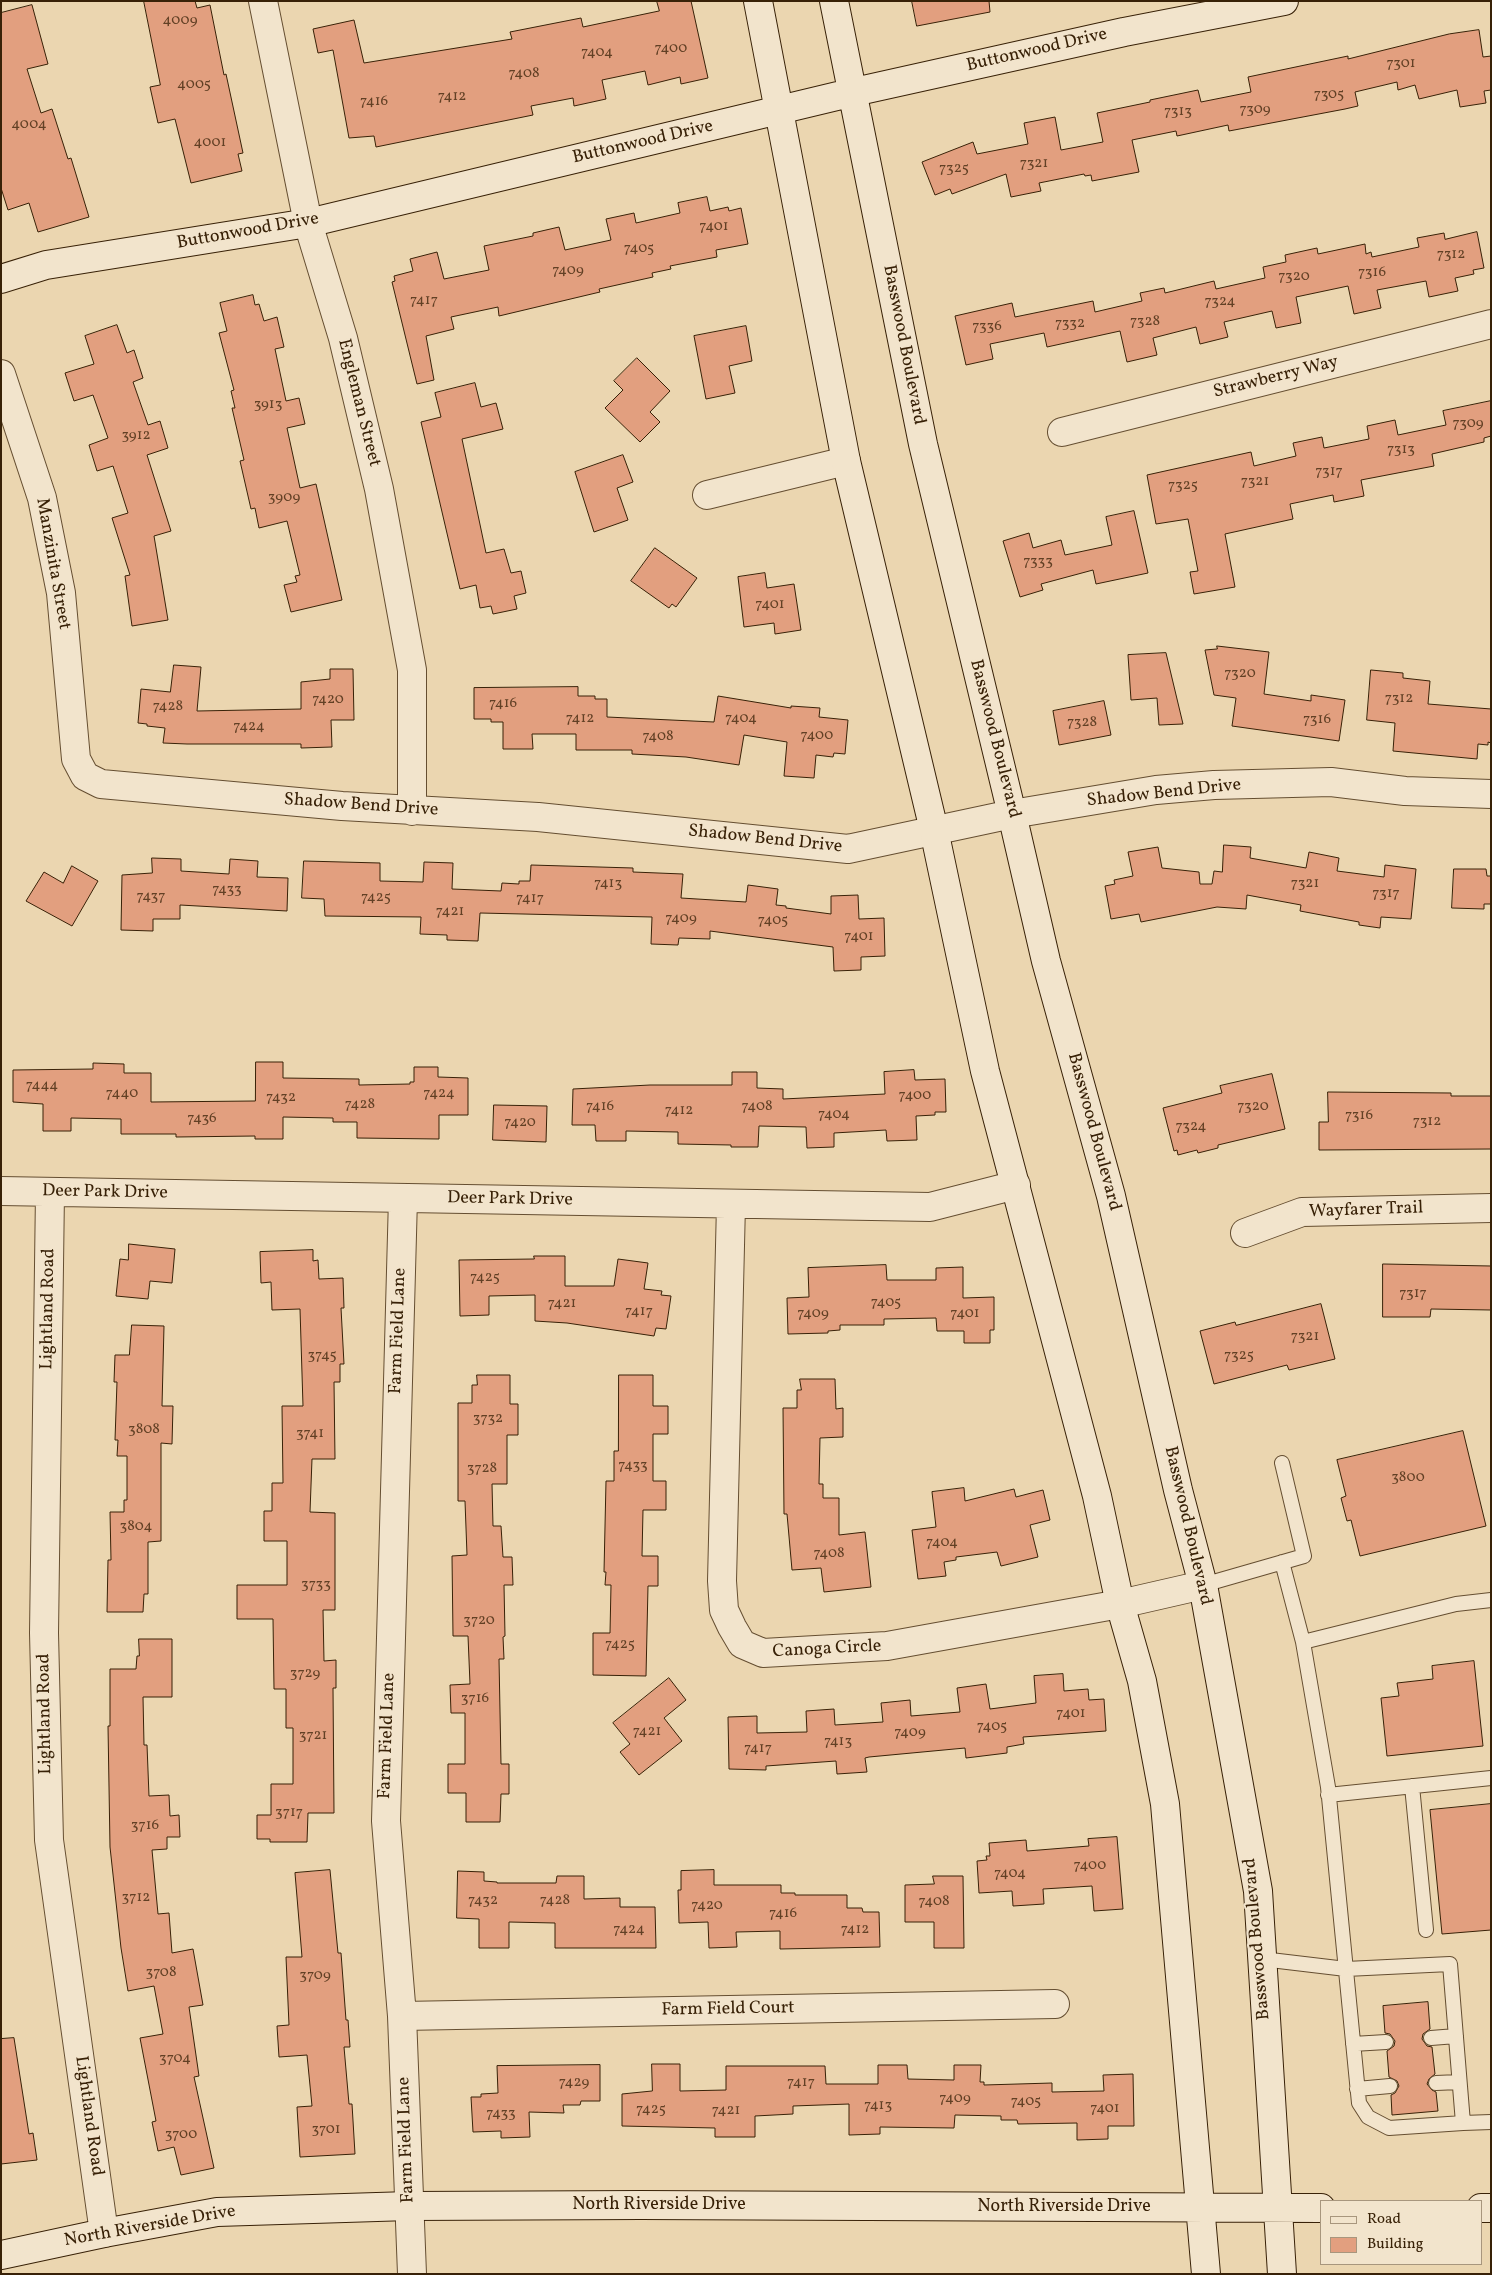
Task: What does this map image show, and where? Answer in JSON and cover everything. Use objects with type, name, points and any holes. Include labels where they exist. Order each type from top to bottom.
[{"type":"street","name":"Engleman Street","points":[[263,1],[308,223],[343,338],[379,489],[412,670],[412,811]]},
{"type":"street","points":[[758,1],[846,461],[934,830],[985,1071],[1097,1496],[1120,1604],[1142,1680],[1165,1804],[1206,2274]]},
{"type":"street","name":"Basswood Boulevard","points":[[834,1],[854,92],[923,444],[1046,961],[1111,1196],[1178,1490],[1203,1585],[1258,1891],[1276,2208],[1282,2274]]},
{"type":"street","name":"Buttonwood Drive","points":[[1,279],[46,265],[308,223],[854,92],[1124,32],[1284,1]]},
{"type":"street","name":"Strawberry Way","points":[[1062,432],[1491,324]]},
{"type":"street","name":"Manzinita Street","points":[[1,374],[42,498],[60,593],[76,759]]},
{"type":"street","points":[[707,495],[846,461]]},
{"type":"street","name":"Shadow Bend Drive","points":[[76,759],[85,776],[101,784],[412,811],[538,817],[848,849],[1012,814],[1156,790],[1214,785],[1332,782],[1404,791],[1491,794]]},
{"type":"street","name":"Deer Park Drive","points":[[1,1191],[930,1207],[1016,1185]]},
{"type":"street","name":"Lightland Road","points":[[50,1192],[44,1633],[49,1840],[104,2233]]},
{"type":"street","name":"Farm Field Lane","points":[[402,1198],[386,1821],[402,2016],[412,2274]]},
{"type":"street","name":"Canoga Circle","points":[[731,1204],[722,1581],[724,1610],[742,1644],[763,1653],[887,1646],[1120,1604],[1203,1585]]},
{"type":"street","name":"Wayfarer Trail","points":[[1245,1233],[1302,1212],[1491,1208]]},
{"type":"street","name":"Farm Field Court","points":[[402,2016],[1055,2004]]},
{"type":"street","name":"North Riverside Drive","points":[[1,2255],[216,2212],[409,2206],[651,2205],[1201,2209],[1320,2208]]},
{"type":"lane","points":[[1203,1585],[1304,1556],[1282,1463]]},
{"type":"lane","points":[[1282,1562],[1303,1642],[1328,1795],[1359,2103],[1368,2117],[1389,2128],[1491,2122]]},
{"type":"lane","points":[[1303,1642],[1456,1604],[1491,1600]]},
{"type":"lane","points":[[1328,1795],[1491,1778]]},
{"type":"lane","points":[[1412,1786],[1426,1930]]},
{"type":"lane","points":[[1262,1959],[1346,1969],[1450,1964],[1463,2123]]},
{"type":"lane","points":[[1431,2038],[1456,2036]]},
{"type":"lane","points":[[1353,2044],[1386,2042]]},
{"type":"lane","points":[[1436,2083],[1460,2082]]},
{"type":"lane","points":[[1357,2088],[1390,2086]]},
{"type":"building","points":[[144,1],[195,1],[197,8],[210,5],[224,75],[226,74],[243,153],[238,154],[242,171],[191,183],[175,119],[158,123],[150,87],[160,85]]},
{"type":"building","points":[[657,1],[691,1],[708,78],[681,84],[680,77],[648,85],[645,71],[602,80],[606,99],[574,106],[573,98],[531,106],[533,115],[376,147],[374,136],[349,138],[333,50],[318,53],[313,29],[354,20],[364,63],[512,39],[510,32],[581,18],[583,27],[659,11]]},
{"type":"building","points":[[912,1],[989,1],[990,12],[917,26]]},
{"type":"building","points":[[32,5],[48,64],[27,69],[41,113],[52,109],[68,159],[71,158],[89,217],[38,232],[29,203],[8,210],[1,188],[1,13]]},
{"type":"building","points":[[1479,30],[1483,57],[1491,56],[1491,90],[1484,91],[1486,103],[1460,107],[1457,90],[1419,99],[1415,85],[1398,90],[1397,82],[1355,92],[1358,106],[1345,109],[1229,131],[1228,125],[1177,136],[1176,131],[1132,140],[1139,172],[1092,181],[1091,175],[1085,176],[1084,174],[1039,183],[1041,191],[1011,197],[1006,174],[952,194],[950,189],[935,195],[922,162],[973,142],[977,154],[1028,144],[1024,123],[1055,117],[1061,150],[1103,142],[1097,113],[1198,90],[1201,102],[1251,92],[1248,77],[1348,56],[1348,59],[1449,34]]},
{"type":"building","points":[[707,197],[710,211],[728,207],[729,211],[741,208],[748,244],[716,250],[717,257],[670,266],[671,269],[652,273],[653,277],[599,289],[600,292],[499,316],[498,307],[451,317],[454,329],[426,336],[434,380],[417,384],[392,282],[395,281],[394,276],[413,271],[410,259],[437,252],[444,279],[489,270],[484,246],[533,236],[533,233],[559,227],[565,250],[611,240],[606,219],[634,213],[636,223],[680,213],[678,203]]},
{"type":"building","points":[[1477,232],[1484,268],[1473,270],[1474,274],[1455,278],[1458,291],[1429,297],[1426,281],[1377,290],[1381,308],[1354,314],[1348,286],[1296,297],[1301,323],[1276,328],[1272,311],[1224,322],[1228,337],[1200,344],[1196,327],[1153,338],[1157,355],[1127,362],[1120,331],[1047,347],[1044,333],[990,344],[993,359],[966,365],[955,316],[1012,303],[1015,317],[1093,301],[1095,312],[1142,301],[1140,293],[1164,288],[1165,293],[1214,281],[1216,289],[1265,278],[1263,267],[1286,262],[1285,255],[1317,248],[1318,254],[1365,244],[1366,254],[1371,252],[1372,257],[1419,247],[1417,238],[1444,233],[1445,239]]},
{"type":"building","points":[[253,295],[255,305],[259,304],[264,321],[277,317],[284,347],[275,349],[286,401],[299,398],[305,424],[287,428],[300,488],[316,484],[342,600],[291,612],[284,585],[297,582],[295,576],[300,575],[287,521],[259,528],[255,508],[251,509],[240,461],[244,460],[232,408],[235,408],[231,391],[234,390],[219,333],[227,331],[220,303]]},
{"type":"building","points":[[117,325],[127,353],[134,350],[143,378],[133,382],[148,425],[160,421],[168,448],[147,455],[171,531],[154,536],[168,620],[132,626],[125,576],[130,575],[112,518],[128,513],[113,466],[97,471],[89,445],[108,438],[93,395],[74,401],[65,373],[94,364],[85,336]]},
{"type":"building","points":[[746,326],[752,361],[729,366],[735,393],[706,399],[694,336]]},
{"type":"building","points":[[637,358],[670,391],[650,412],[660,422],[640,442],[605,408],[623,390],[614,381]]},
{"type":"building","points":[[475,383],[481,407],[496,403],[503,429],[462,439],[486,553],[504,549],[511,573],[521,571],[526,593],[514,596],[517,609],[493,614],[491,606],[480,608],[476,585],[460,589],[421,422],[441,417],[435,393]]},
{"type":"building","points":[[1491,401],[1491,436],[1484,438],[1484,442],[1432,454],[1434,466],[1361,480],[1364,496],[1334,502],[1333,495],[1290,504],[1293,519],[1225,534],[1235,587],[1194,594],[1190,572],[1198,571],[1188,519],[1156,524],[1147,475],[1251,452],[1254,466],[1296,456],[1293,443],[1322,437],[1324,448],[1369,439],[1367,426],[1395,420],[1398,435],[1446,425],[1443,411]]},
{"type":"building","points":[[623,455],[633,482],[617,488],[628,520],[594,532],[575,472]]},
{"type":"building","points":[[1134,511],[1148,573],[1096,584],[1093,570],[1041,584],[1043,590],[1020,597],[1003,541],[1029,533],[1033,548],[1061,540],[1065,555],[1112,545],[1106,517]]},
{"type":"building","points":[[655,548],[697,578],[676,607],[672,604],[669,608],[631,581]]},
{"type":"building","points":[[765,573],[767,588],[794,584],[801,630],[775,634],[774,623],[744,627],[738,577]]},
{"type":"building","points":[[1217,646],[1269,652],[1264,694],[1311,701],[1311,695],[1345,700],[1339,741],[1232,726],[1236,698],[1214,695],[1205,650],[1217,649]]},
{"type":"building","points":[[1166,653],[1183,724],[1159,725],[1157,698],[1131,700],[1128,655]]},
{"type":"building","points":[[174,665],[201,667],[197,711],[301,709],[301,682],[330,679],[330,669],[353,669],[354,720],[331,720],[332,747],[301,748],[301,744],[163,743],[165,728],[138,723],[141,689],[170,692]]},
{"type":"building","points":[[1371,670],[1403,673],[1403,678],[1430,681],[1428,704],[1491,709],[1491,743],[1488,742],[1488,745],[1478,744],[1477,759],[1393,751],[1395,723],[1367,720]]},
{"type":"building","points":[[578,687],[578,696],[595,696],[595,699],[607,699],[607,717],[714,722],[718,696],[791,708],[791,706],[820,708],[819,717],[848,720],[845,754],[834,753],[833,757],[816,755],[814,778],[784,776],[787,742],[744,735],[739,765],[686,757],[632,754],[632,750],[576,750],[576,734],[532,734],[533,749],[503,749],[503,722],[491,722],[491,719],[474,719],[474,688]]},
{"type":"building","points":[[1104,701],[1111,735],[1059,745],[1053,711]]},
{"type":"building","points":[[1224,845],[1251,847],[1250,858],[1306,868],[1309,852],[1339,858],[1337,871],[1384,877],[1385,865],[1416,869],[1411,919],[1381,917],[1380,928],[1359,925],[1359,922],[1300,911],[1301,905],[1247,895],[1246,909],[1217,907],[1141,922],[1139,914],[1111,919],[1105,886],[1115,884],[1114,880],[1133,876],[1128,852],[1158,847],[1162,868],[1199,872],[1200,884],[1212,884],[1214,871],[1222,872]]},
{"type":"building","points":[[152,858],[181,859],[181,871],[229,874],[230,859],[258,861],[257,877],[288,878],[287,911],[180,905],[180,919],[153,919],[153,931],[121,930],[122,875],[152,873]]},
{"type":"building","points":[[304,861],[380,863],[380,881],[423,882],[424,862],[453,863],[452,889],[501,891],[502,883],[519,884],[519,881],[530,881],[531,865],[633,868],[633,872],[683,874],[681,898],[746,902],[748,885],[778,889],[776,905],[831,914],[831,896],[858,895],[859,919],[884,918],[885,956],[861,957],[861,970],[834,971],[833,947],[710,931],[710,939],[679,938],[678,945],[651,944],[652,917],[480,913],[478,941],[447,940],[447,935],[420,934],[421,917],[325,916],[324,899],[302,898]]},
{"type":"building","points":[[72,866],[98,881],[72,926],[26,901],[44,872],[63,883]]},
{"type":"building","points":[[1454,869],[1486,869],[1487,876],[1491,876],[1491,904],[1484,904],[1484,909],[1452,908]]},
{"type":"building","points":[[256,1062],[283,1062],[283,1078],[359,1079],[359,1085],[410,1084],[410,1082],[414,1082],[414,1067],[438,1067],[438,1077],[468,1078],[468,1115],[439,1115],[439,1139],[357,1138],[357,1122],[333,1122],[333,1118],[283,1117],[283,1139],[255,1139],[255,1136],[176,1137],[176,1134],[121,1134],[121,1119],[71,1118],[71,1131],[43,1131],[43,1104],[13,1102],[13,1070],[93,1069],[93,1063],[124,1064],[124,1073],[151,1073],[151,1102],[255,1101]]},
{"type":"building","points":[[914,1070],[915,1080],[945,1079],[946,1112],[935,1112],[935,1115],[916,1116],[917,1140],[887,1141],[886,1130],[834,1133],[834,1147],[807,1148],[806,1127],[759,1126],[758,1147],[731,1147],[731,1145],[678,1144],[678,1132],[626,1131],[626,1141],[596,1141],[595,1125],[572,1125],[573,1089],[650,1085],[732,1085],[732,1072],[757,1072],[757,1088],[783,1089],[783,1099],[885,1094],[884,1072]]},
{"type":"building","points":[[1272,1074],[1285,1129],[1218,1145],[1218,1148],[1198,1153],[1197,1150],[1178,1155],[1177,1150],[1174,1151],[1163,1108],[1222,1093],[1220,1086]]},
{"type":"building","points":[[1328,1092],[1451,1093],[1451,1096],[1491,1096],[1491,1149],[1319,1150],[1319,1122],[1328,1122]]},
{"type":"building","points":[[494,1105],[547,1106],[546,1142],[493,1140]]},
{"type":"building","points":[[129,1244],[175,1249],[172,1283],[150,1281],[148,1299],[116,1296],[120,1259],[128,1260]]},
{"type":"building","points":[[313,1250],[313,1261],[318,1260],[319,1279],[343,1278],[344,1308],[341,1308],[344,1364],[340,1364],[340,1382],[334,1382],[335,1459],[312,1459],[310,1512],[335,1513],[335,1610],[323,1610],[324,1661],[336,1660],[336,1688],[333,1688],[334,1813],[308,1813],[307,1842],[270,1842],[270,1839],[257,1839],[257,1815],[271,1815],[271,1784],[293,1784],[293,1728],[286,1728],[286,1689],[274,1689],[273,1619],[237,1619],[237,1585],[287,1585],[287,1541],[264,1541],[264,1511],[272,1511],[272,1483],[283,1483],[282,1406],[303,1406],[300,1309],[272,1310],[271,1282],[261,1283],[260,1252]]},
{"type":"building","points":[[534,1256],[565,1256],[565,1286],[614,1286],[618,1259],[648,1263],[644,1289],[662,1291],[661,1295],[671,1296],[666,1329],[656,1328],[654,1336],[567,1323],[535,1321],[535,1295],[489,1296],[489,1315],[460,1316],[459,1260],[534,1259]]},
{"type":"building","points":[[1383,1264],[1491,1266],[1491,1310],[1431,1309],[1430,1317],[1383,1317]]},
{"type":"building","points":[[886,1265],[887,1280],[936,1280],[936,1268],[963,1267],[963,1298],[994,1297],[994,1330],[990,1330],[990,1343],[964,1343],[964,1331],[937,1331],[936,1318],[884,1319],[884,1325],[840,1325],[840,1330],[828,1331],[828,1333],[788,1334],[787,1298],[809,1297],[808,1268]]},
{"type":"building","points":[[1321,1304],[1335,1359],[1289,1370],[1287,1365],[1214,1384],[1200,1331],[1235,1322],[1236,1325]]},
{"type":"building","points":[[132,1325],[164,1326],[162,1406],[173,1406],[172,1444],[161,1443],[161,1541],[148,1542],[148,1594],[144,1594],[143,1612],[107,1612],[108,1560],[111,1560],[110,1512],[124,1512],[124,1500],[127,1500],[127,1456],[117,1456],[118,1440],[115,1440],[117,1382],[114,1382],[115,1355],[129,1355]]},
{"type":"building","points":[[477,1375],[510,1375],[510,1404],[518,1404],[518,1435],[507,1435],[507,1484],[492,1484],[493,1526],[501,1526],[503,1557],[512,1557],[513,1585],[504,1585],[504,1659],[499,1659],[501,1764],[509,1764],[509,1794],[501,1794],[500,1822],[466,1822],[466,1793],[448,1793],[448,1764],[465,1764],[465,1713],[451,1713],[450,1685],[470,1684],[468,1636],[453,1636],[452,1556],[467,1555],[465,1501],[458,1501],[458,1403],[472,1403],[472,1385],[477,1385]]},
{"type":"building","points":[[619,1375],[653,1375],[653,1406],[668,1406],[668,1434],[653,1434],[653,1481],[666,1481],[666,1510],[643,1510],[642,1556],[658,1556],[658,1586],[648,1586],[646,1676],[593,1675],[593,1633],[610,1633],[611,1585],[605,1585],[606,1572],[604,1572],[606,1481],[614,1481],[614,1451],[618,1451]]},
{"type":"building","points":[[800,1379],[835,1379],[836,1409],[843,1408],[843,1437],[820,1438],[819,1484],[823,1484],[823,1498],[839,1498],[839,1535],[865,1532],[871,1587],[824,1592],[821,1568],[792,1570],[787,1514],[784,1514],[783,1408],[797,1408],[797,1390],[801,1390]]},
{"type":"building","points":[[1463,1431],[1486,1526],[1360,1556],[1351,1520],[1347,1521],[1341,1498],[1346,1496],[1337,1460]]},
{"type":"building","points":[[964,1488],[965,1501],[1014,1489],[1016,1497],[1043,1490],[1050,1520],[1030,1525],[1038,1557],[1001,1566],[997,1552],[956,1557],[956,1560],[944,1562],[946,1576],[918,1579],[912,1530],[936,1527],[932,1492]]},
{"type":"building","points":[[139,1639],[172,1639],[172,1697],[143,1697],[144,1745],[147,1745],[149,1796],[169,1795],[170,1816],[179,1815],[180,1837],[167,1837],[167,1849],[152,1850],[158,1914],[169,1913],[172,1953],[193,1949],[203,2005],[189,2007],[199,2076],[194,2077],[214,2168],[181,2175],[174,2147],[158,2151],[152,2122],[156,2121],[140,2038],[163,2034],[154,1986],[128,1991],[121,1948],[110,1847],[108,1726],[110,1726],[110,1669],[136,1669],[137,1656],[139,1656]]},
{"type":"building","points":[[1474,1661],[1483,1746],[1387,1756],[1381,1698],[1399,1696],[1397,1683],[1433,1679],[1432,1666]]},
{"type":"building","points":[[1063,1674],[1064,1691],[1088,1689],[1089,1700],[1104,1699],[1106,1731],[1023,1737],[1024,1744],[1007,1747],[1007,1753],[966,1758],[965,1748],[869,1757],[865,1758],[867,1772],[837,1774],[836,1761],[766,1766],[766,1770],[729,1769],[728,1717],[757,1716],[757,1733],[807,1732],[806,1711],[834,1709],[835,1725],[883,1722],[881,1703],[910,1700],[911,1716],[960,1712],[957,1688],[986,1684],[990,1709],[1036,1703],[1034,1676]]},
{"type":"building","points":[[669,1678],[686,1700],[664,1718],[682,1741],[639,1775],[620,1752],[630,1744],[613,1723]]},
{"type":"building","points":[[1491,1804],[1491,1930],[1442,1934],[1430,1810]]},
{"type":"building","points":[[1117,1837],[1123,1909],[1094,1911],[1092,1886],[1043,1889],[1044,1904],[1013,1906],[1012,1891],[979,1893],[977,1861],[987,1860],[986,1856],[990,1856],[989,1843],[1026,1840],[1027,1851],[1089,1846],[1088,1839]]},
{"type":"building","points":[[330,1870],[338,1953],[341,1953],[346,2020],[348,2020],[350,2047],[344,2047],[349,2104],[352,2104],[355,2154],[300,2157],[297,2107],[312,2106],[307,2055],[279,2057],[277,2026],[289,2025],[286,1957],[302,1957],[295,1873]]},
{"type":"building","points":[[714,1870],[714,1885],[781,1885],[781,1893],[795,1893],[795,1895],[847,1895],[847,1908],[862,1908],[863,1912],[879,1912],[880,1947],[780,1949],[780,1931],[736,1932],[737,1947],[709,1948],[708,1922],[679,1923],[678,1890],[681,1890],[681,1871]]},
{"type":"building","points":[[458,1871],[484,1872],[484,1881],[497,1883],[556,1883],[557,1876],[584,1876],[584,1899],[620,1898],[620,1907],[655,1907],[656,1948],[555,1948],[555,1923],[509,1922],[509,1948],[479,1948],[479,1919],[457,1918]]},
{"type":"building","points":[[933,1876],[963,1876],[964,1948],[934,1948],[934,1922],[905,1922],[905,1885],[934,1884]]},
{"type":"building","points":[[1428,2002],[1430,2029],[1423,2034],[1422,2039],[1427,2046],[1432,2047],[1435,2074],[1429,2079],[1427,2084],[1436,2092],[1438,2111],[1392,2115],[1391,2095],[1395,2093],[1399,2086],[1397,2081],[1389,2077],[1387,2051],[1394,2046],[1395,2041],[1390,2034],[1385,2033],[1383,2006]]},
{"type":"building","points":[[14,2038],[29,2134],[33,2133],[37,2160],[1,2164],[1,2039]]},
{"type":"building","points":[[652,2064],[680,2064],[680,2091],[726,2090],[726,2066],[825,2066],[826,2084],[878,2084],[878,2065],[907,2065],[908,2079],[954,2080],[954,2065],[981,2065],[980,2082],[984,2082],[984,2085],[1052,2083],[1052,2092],[1104,2091],[1103,2075],[1133,2074],[1134,2126],[1108,2126],[1108,2139],[1077,2140],[1077,2123],[1018,2124],[1017,2120],[1001,2120],[1001,2116],[955,2115],[954,2128],[880,2127],[880,2134],[849,2135],[849,2104],[793,2106],[793,2114],[755,2116],[755,2137],[715,2137],[715,2128],[622,2126],[622,2094],[652,2091]]},
{"type":"building","points":[[600,2065],[600,2101],[581,2101],[580,2105],[563,2105],[564,2113],[529,2112],[530,2137],[501,2138],[501,2131],[473,2132],[471,2097],[481,2097],[481,2094],[498,2093],[497,2066]]}]
